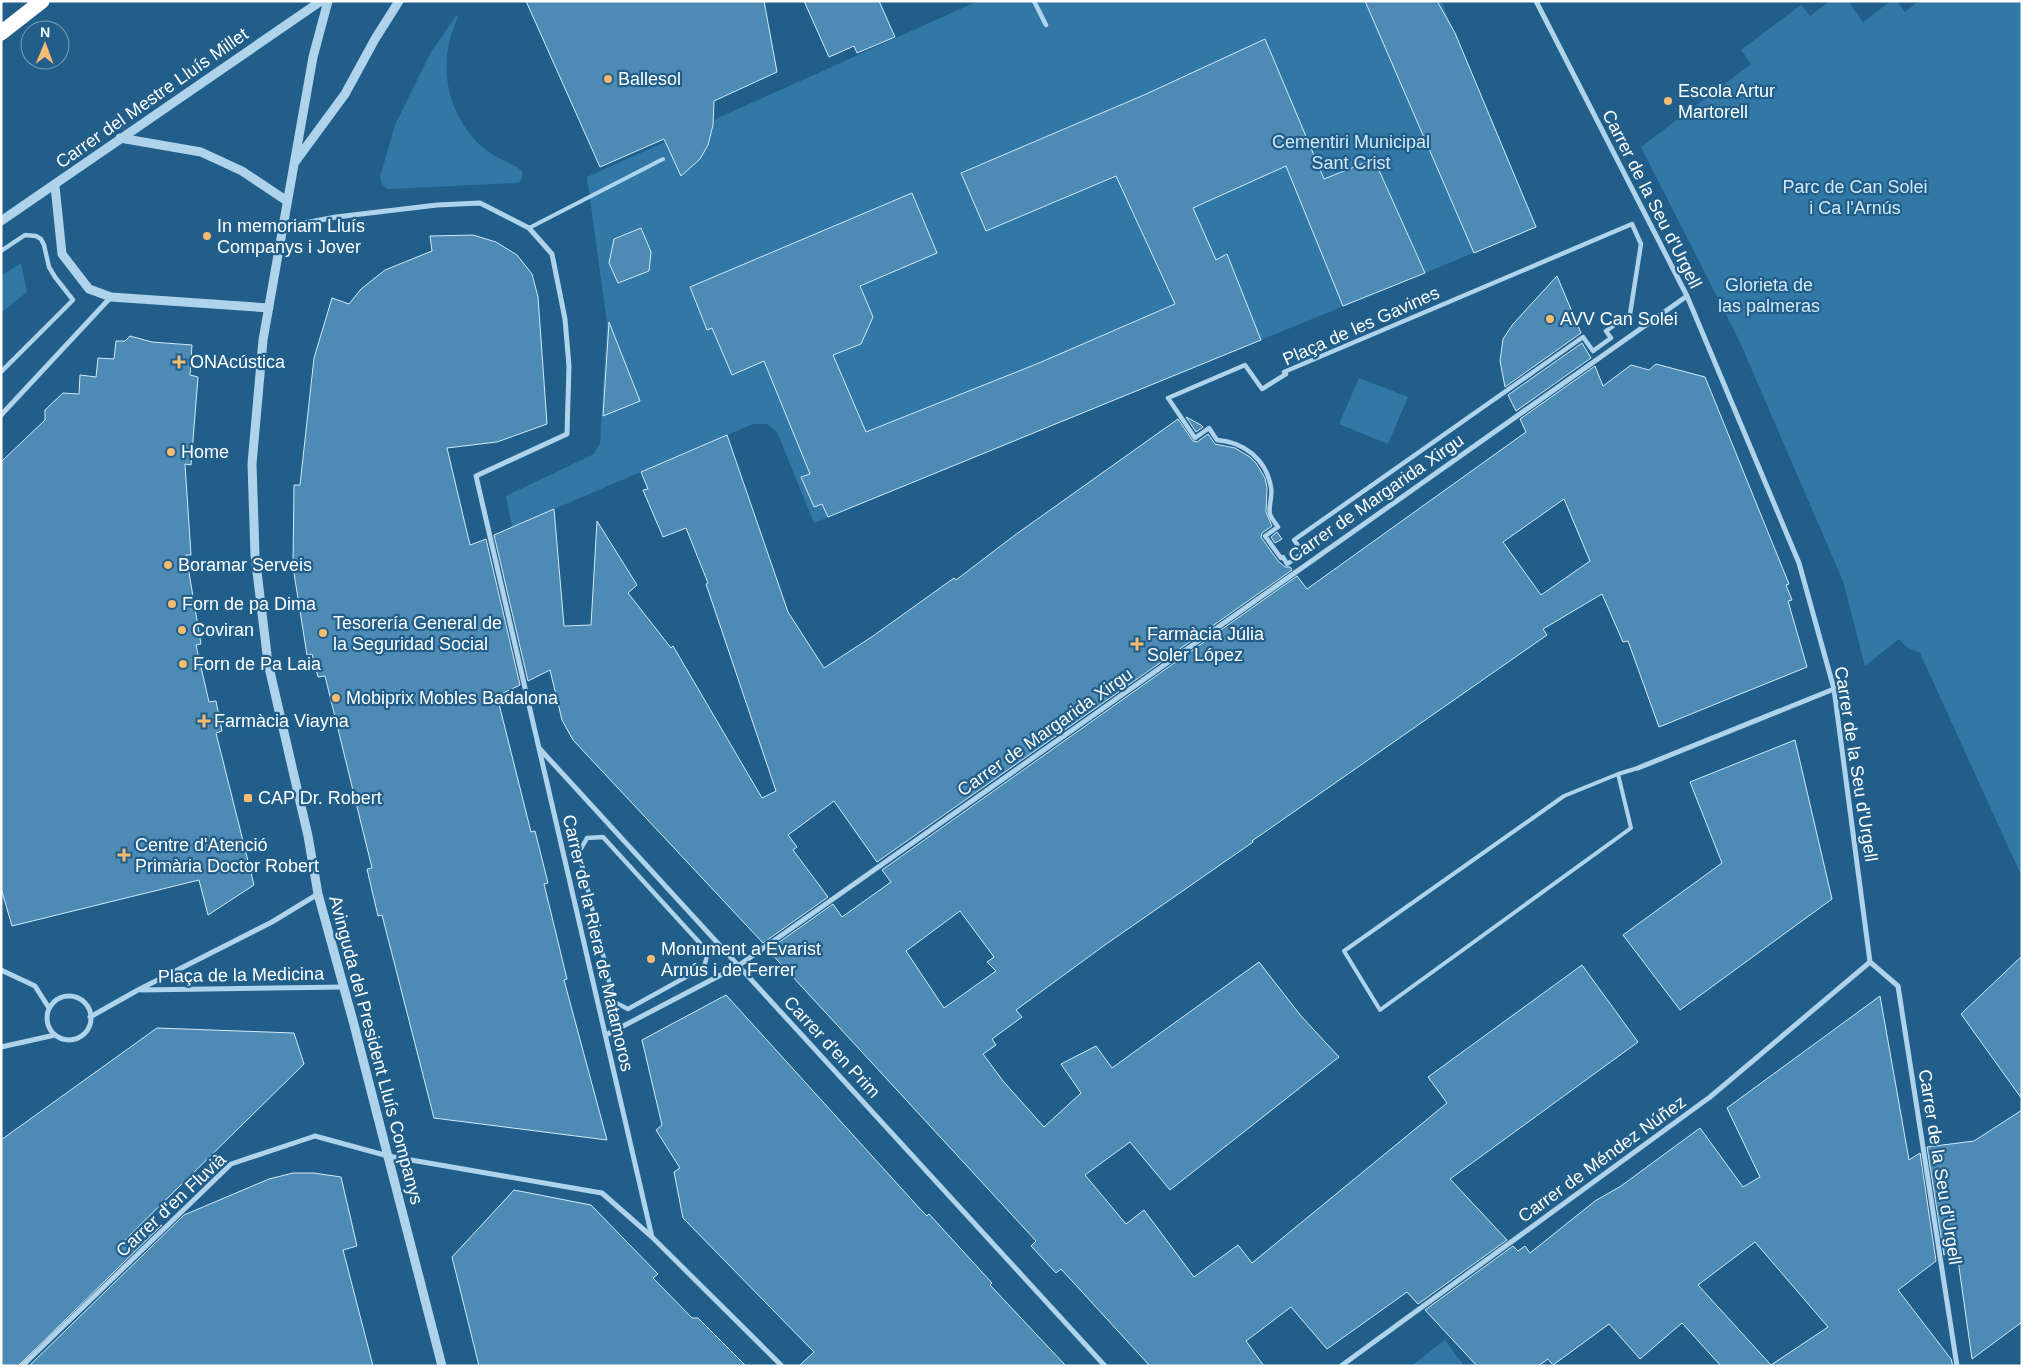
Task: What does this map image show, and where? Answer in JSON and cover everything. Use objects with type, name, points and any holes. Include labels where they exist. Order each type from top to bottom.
[{"type":"highway","points":[[1,33],[42,1]]},
{"type":"street","name":"Carrer del Mestre Lluís Millet","points":[[1,221],[321,1]]},
{"type":"street","name":"Avinguda del President Lluís Companys","points":[[328,1],[313,57],[268,308],[260,371],[252,464],[255,555],[268,663],[308,836],[318,894],[442,1366]]},
{"type":"street","points":[[293,164],[345,94],[375,39],[399,1]]},
{"type":"street","points":[[1034,1],[1046,25]]},
{"type":"street","name":"Carrer de la Seu d'Urgell","points":[[1536,1],[1686,296],[1798,563],[1834,689],[1870,962],[1898,986],[1957,1366]]},
{"type":"street","points":[[120,138],[201,152],[242,171],[287,201]]},
{"type":"street","points":[[54,186],[62,254],[89,289],[111,297],[268,308]]},
{"type":"street","points":[[283,227],[336,217],[437,205],[480,203],[530,228]]},
{"type":"street","name":"Plaça de les Gavines","points":[[1632,224],[1641,244],[1630,314],[1606,331],[1611,338],[1593,350],[1583,337],[1294,540],[1303,553],[1288,564],[1283,557],[1280,558],[1265,536],[1278,527],[1270,515],[1271,486],[1264,468],[1249,450],[1229,441],[1217,440],[1209,428],[1195,438],[1168,398],[1245,365],[1262,389],[1286,374],[1284,372],[1632,224]]},
{"type":"street","name":"Carrer de la Riera de Matamoros","points":[[530,228],[552,254],[566,319],[569,366],[567,434],[476,476],[652,1237]]},
{"type":"street","points":[[1,251],[25,235],[36,236],[41,239],[47,261],[55,277],[73,300],[1,372]]},
{"type":"street","name":"Carrer de Margarida Xirgu","points":[[606,1036],[738,966],[1686,296]]},
{"type":"street","points":[[1,415],[111,297]]},
{"type":"street","points":[[1638,768],[1834,689]]},
{"type":"street","name":"Carrer d'en Prim","points":[[539,748],[1105,1366]]},
{"type":"street","points":[[603,837],[708,952],[704,967],[628,1009],[614,1002],[579,852],[587,838],[603,837]]},
{"type":"street","name":"Plaça de la Medicina","points":[[90,1017],[138,990],[272,922],[318,894]]},
{"type":"street","name":"Carrer de Méndez Núñez","points":[[1341,1366],[1710,1097],[1870,962]]},
{"type":"street","points":[[1,970],[35,986],[50,1008]]},
{"type":"street","name":"Plaça de la Medicina","points":[[138,990],[344,988]]},
{"type":"street","points":[[1,1047],[55,1035],[71,1040],[78,1038],[89,1025],[90,1017],[89,1010],[80,999],[66,996],[60,998],[50,1008],[47,1015],[47,1023],[55,1035]]},
{"type":"street","name":"Carrer d'en Fluvià","points":[[22,1366],[231,1164],[315,1136],[388,1156],[602,1194],[652,1237]]},
{"type":"street","points":[[652,1237],[782,1366]]},
{"type":"lane","points":[[530,228],[663,159]]},
{"type":"lane","points":[[1618,774],[1631,828],[1380,1010],[1344,951],[1564,796],[1618,774],[1638,768]]},
{"type":"green space","name":"Cementiri Municipal Sant Crist","points":[[978,1],[1441,1],[1537,227],[814,523],[777,432],[767,424],[753,424],[512,527],[506,496],[594,454],[600,444],[607,322],[587,177]]},
{"type":"green space","name":"Parc de Can Solei i Ca l'Arnús","points":[[1830,1],[1848,1],[1863,22],[1891,1],[1897,1],[1905,12],[1919,1],[2022,1],[2022,877],[1920,653],[1906,647],[1899,639],[1865,666],[1843,581],[1739,340],[1641,147],[1751,64],[1741,50],[1801,5],[1810,16]]},
{"type":"green space","points":[[456,16],[458,17],[447,53],[449,88],[454,106],[472,137],[490,153],[522,171],[522,177],[520,182],[513,183],[388,189],[382,184],[380,177],[395,125],[431,52]]},
{"type":"green space","points":[[21,263],[27,292],[1,313],[1,276]]},
{"type":"green space","points":[[1359,378],[1408,397],[1388,444],[1339,424]]},
{"type":"green space","points":[[1445,1340],[1464,1366],[1411,1366]]},
{"type":"building","name":"Ballesol","points":[[526,1],[764,1],[777,72],[714,101],[713,125],[708,145],[700,159],[681,176],[664,139],[600,167]]},
{"type":"building","points":[[804,1],[879,1],[895,37],[857,53],[854,46],[829,57]]},
{"type":"building","points":[[1365,1],[1437,1],[1455,33],[1536,227],[1474,253]]},
{"type":"building","points":[[1265,39],[1324,179],[1374,159],[1425,273],[1343,306],[1286,166],[1193,208],[1216,260],[1227,254],[1261,340],[828,517],[822,504],[814,507],[801,477],[810,474],[764,361],[732,375],[712,328],[707,330],[690,287],[912,193],[937,253],[860,286],[873,317],[861,344],[833,355],[866,432],[1039,363],[1175,304],[1116,176],[986,231],[961,173],[1144,95]]},
{"type":"building","points":[[641,228],[651,252],[649,271],[618,283],[609,263],[614,239]]},
{"type":"building","points":[[473,235],[496,242],[517,255],[532,274],[538,297],[547,424],[497,442],[447,448],[470,545],[486,539],[520,685],[497,696],[531,832],[535,831],[548,883],[544,884],[567,979],[564,980],[607,1140],[434,1118],[382,915],[378,916],[367,869],[372,868],[325,676],[318,677],[312,654],[307,655],[293,567],[294,485],[300,485],[314,358],[332,298],[349,304],[361,289],[385,270],[432,251],[430,236]]},
{"type":"building","points":[[1557,276],[1581,333],[1505,387],[1500,361],[1503,339],[1513,324]]},
{"type":"building","points":[[609,322],[640,401],[603,416],[605,384]]},
{"type":"building","points":[[130,336],[152,342],[192,345],[190,375],[198,377],[191,465],[185,464],[191,555],[186,555],[201,644],[196,645],[209,702],[216,701],[222,731],[216,733],[254,885],[208,915],[199,880],[12,926],[1,888],[1,462],[45,420],[45,410],[63,393],[79,394],[80,375],[96,377],[98,358],[114,359],[116,341],[125,341]]},
{"type":"building","points":[[1582,343],[1591,358],[1516,411],[1508,395]]},
{"type":"building","points":[[1656,364],[1705,377],[1789,584],[1786,585],[1792,600],[1788,601],[1807,667],[1659,727],[1628,641],[1623,642],[1602,594],[1543,629],[1547,635],[1252,841],[1016,1010],[1022,1017],[992,1039],[996,1045],[983,1054],[1003,1081],[1044,1127],[1081,1093],[1061,1064],[1096,1046],[1112,1068],[1259,962],[1301,1016],[1339,1057],[1170,1190],[1130,1142],[1085,1175],[1126,1224],[1144,1210],[1194,1277],[1238,1245],[1252,1263],[1447,1103],[1428,1077],[1582,965],[1638,1042],[1450,1179],[1507,1240],[1418,1304],[1407,1292],[1327,1349],[1291,1307],[1246,1341],[1264,1366],[1150,1366],[1061,1269],[1056,1273],[1031,1246],[1036,1241],[768,950],[833,904],[842,917],[891,882],[882,870],[1297,576],[1307,589],[1526,432],[1520,419],[1595,366],[1603,386],[1631,365],[1649,370]],"holes":[[[1564,499],[1590,561],[1541,595],[1503,542]],[[960,911],[994,957],[987,962],[996,971],[944,1008],[906,951]]]},
{"type":"building","points":[[1186,417],[1201,425],[1203,427],[1196,432]]},
{"type":"building","points":[[1178,419],[1193,441],[1197,442],[1208,434],[1215,444],[1235,448],[1256,463],[1265,478],[1267,488],[1266,512],[1272,526],[1262,533],[1261,537],[1278,561],[1292,570],[877,862],[834,801],[788,835],[797,847],[793,850],[828,897],[763,943],[573,740],[562,720],[550,670],[528,681],[494,535],[554,509],[564,626],[591,625],[597,521],[637,585],[628,593],[671,648],[673,646],[762,798],[776,791],[706,584],[708,583],[686,528],[663,537],[643,490],[648,489],[641,472],[727,435],[788,612],[824,668],[873,636],[954,578],[956,580],[1015,535]]},
{"type":"building","points":[[1277,532],[1282,539],[1275,543],[1271,537]]},
{"type":"building","points":[[1795,740],[1832,899],[1680,1010],[1623,935],[1722,863],[1690,782]]},
{"type":"building","points":[[2022,956],[2022,1099],[1961,1014]]},
{"type":"building","points":[[726,995],[921,1210],[927,1216],[929,1214],[992,1283],[990,1285],[1066,1366],[799,1366],[814,1352],[683,1218],[674,1172],[680,1168],[656,1130],[662,1125],[642,1040]]},
{"type":"building","points":[[1880,996],[1909,1160],[1920,1153],[1936,1261],[1898,1290],[1951,1359],[1953,1366],[1721,1366],[1682,1323],[1640,1359],[1609,1324],[1553,1365],[1548,1359],[1538,1366],[1477,1366],[1425,1310],[1513,1246],[1518,1251],[1525,1246],[1530,1253],[1595,1201],[1621,1186],[1700,1128],[1743,1187],[1760,1177],[1727,1108]],"holes":[[[1755,1242],[1828,1327],[1771,1365],[1698,1285]]]},
{"type":"building","points":[[157,1028],[294,1033],[304,1064],[125,1240],[162,1225],[18,1366],[1,1366],[1,1140]]},
{"type":"building","points":[[2022,1110],[2022,1322],[1972,1359],[1956,1246],[1944,1255],[1927,1147],[1974,1141]]},
{"type":"building","points":[[293,1173],[314,1173],[341,1177],[357,1246],[343,1250],[373,1366],[29,1366],[184,1215],[269,1179]]},
{"type":"building","points":[[514,1190],[591,1205],[658,1274],[653,1278],[692,1318],[698,1318],[746,1366],[479,1366],[452,1257]]},
{"type":"place","name":"Ballesol","points":[[608,79]]},
{"type":"place","name":"Escola Artur Martorell","points":[[1668,101]]},
{"type":"place","name":"In memoriam Lluís Companys i Jover","points":[[207,236]]},
{"type":"place","name":"AVV Can Solei","points":[[1550,319]]},
{"type":"place","name":"ONAcústica","points":[[179,362]]},
{"type":"place","name":"Home","points":[[171,452]]},
{"type":"place","name":"Boramar Serveis","points":[[168,565]]},
{"type":"place","name":"Forn de pa Dima","points":[[172,604]]},
{"type":"place","name":"Coviran","points":[[182,630]]},
{"type":"place","name":"Tesorería General de la Seguridad Social","points":[[323,633]]},
{"type":"place","name":"Farmàcia Júlia Soler López","points":[[1137,644]]},
{"type":"place","name":"Forn de Pa Laia","points":[[183,664]]},
{"type":"place","name":"Mobiprix Mobles Badalona","points":[[336,698]]},
{"type":"place","name":"Farmàcia Viayna","points":[[204,721]]},
{"type":"place","name":"CAP Dr. Robert","points":[[248,798]]},
{"type":"place","name":"Centre d'Atenció Primària Doctor Robert","points":[[124,855]]},
{"type":"place","name":"Monument a Evarist Arnús i de Ferrer","points":[[651,959]]},
{"type":"park label","name":"Glorieta de las palmeras","points":[[1769,295]]}]
